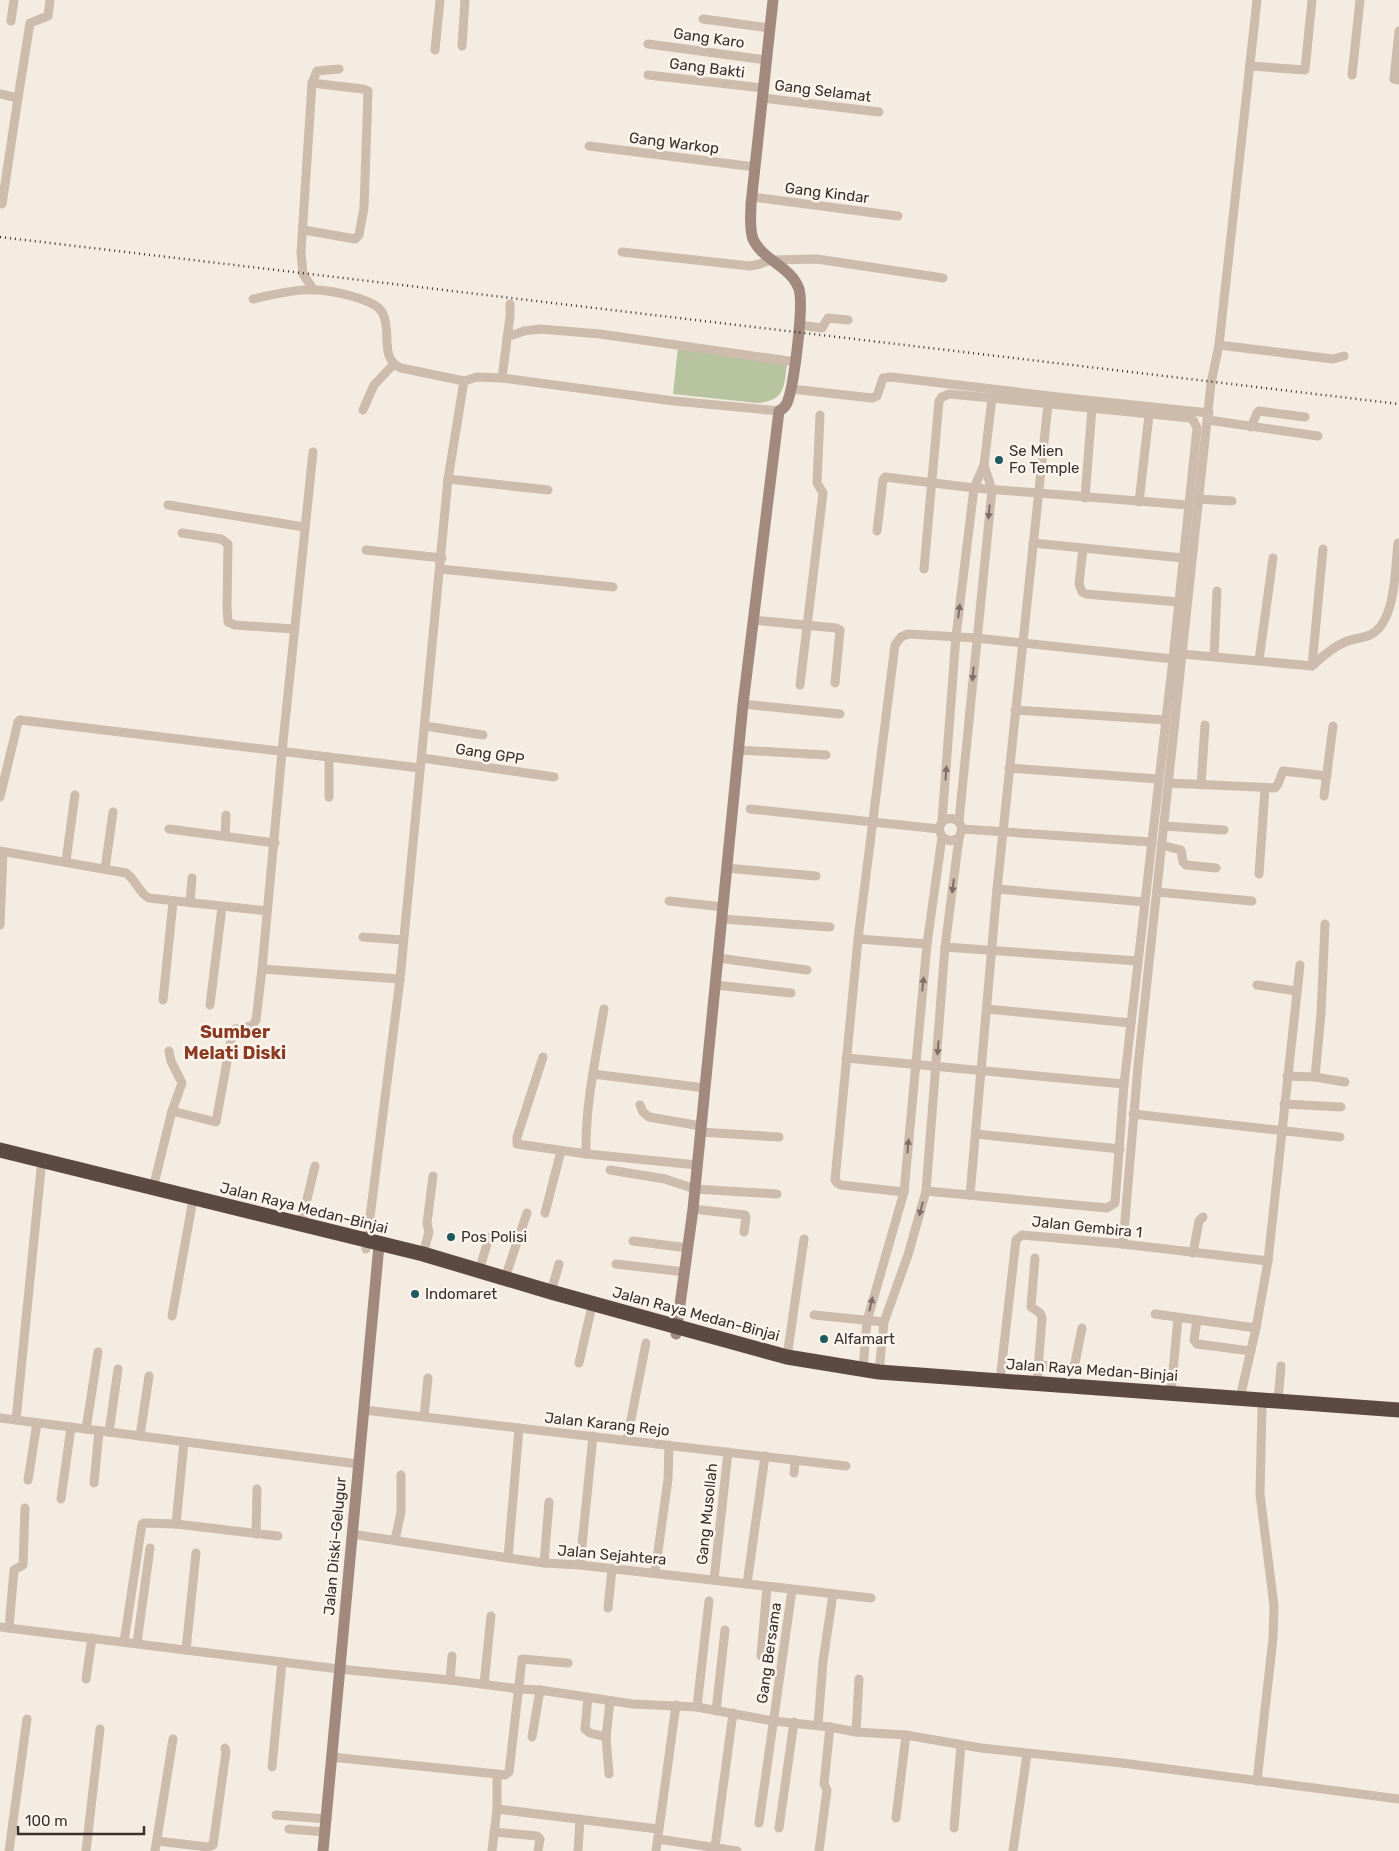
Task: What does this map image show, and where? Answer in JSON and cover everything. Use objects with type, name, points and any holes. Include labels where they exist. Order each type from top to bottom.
[{"type":"highway","name":"Jalan Raya Medan-Binjai","points":[[0,1150],[301,1224],[373,1247],[591,1310],[787,1357],[879,1372],[1399,1410]]},
{"type":"highway","name":"Jalan Raya Medan-Binjai","points":[[0,1158],[373,1247],[423,1254],[786,1364],[878,1379],[1054,1394],[1399,1417]]},
{"type":"main road","points":[[677,1330],[693,1209],[738,750],[753,620],[780,411],[787,404],[791,389],[796,362],[799,325],[799,290],[792,276],[762,252],[751,232],[752,197],[773,0]]},
{"type":"main road","name":"Jalan Diski–Gelugur","points":[[325,1851],[331,1757],[364,1410],[373,1247]]},
{"type":"street","points":[[12,20],[14,0]]},
{"type":"street","points":[[2,204],[4,157],[18,98],[30,23],[48,16],[50,0]]},
{"type":"street","points":[[435,50],[440,0]]},
{"type":"street","points":[[462,46],[465,0]]},
{"type":"street","points":[[1123,1244],[1133,1114],[1198,499],[1211,383],[1219,345],[1257,0]]},
{"type":"street","points":[[1250,66],[1305,70],[1312,0]]},
{"type":"street","points":[[1352,75],[1360,0]]},
{"type":"street","points":[[704,19],[770,28]]},
{"type":"street","points":[[1399,31],[1394,79],[1399,80]]},
{"type":"street","name":"Gang Karo","points":[[648,44],[766,60]]},
{"type":"street","points":[[313,289],[303,274],[301,253],[304,230],[312,83],[318,72],[339,69]]},
{"type":"street","name":"Gang Bakti","points":[[648,75],[763,93]]},
{"type":"street","points":[[304,230],[355,239],[360,236],[364,208],[368,91],[363,88],[312,83]]},
{"type":"street","name":"Gang Selamat","points":[[763,93],[879,112]]},
{"type":"street","points":[[0,94],[18,98]]},
{"type":"street","name":"Gang Warkop","points":[[589,146],[755,167]]},
{"type":"street","name":"Gang Kindar","points":[[752,197],[898,216]]},
{"type":"street","points":[[622,252],[750,266],[770,260],[817,259],[943,278]]},
{"type":"street","points":[[254,299],[290,291],[313,289],[341,293],[366,301],[381,310],[386,322],[389,358],[393,365],[401,368],[464,381],[477,377],[502,378],[674,401],[780,411]]},
{"type":"street","points":[[502,378],[510,304]]},
{"type":"street","points":[[799,325],[820,328],[824,326],[828,318],[848,320]]},
{"type":"street","points":[[507,337],[524,331],[540,329],[600,334],[796,362]]},
{"type":"street","points":[[1219,345],[1333,360],[1344,356]]},
{"type":"street","points":[[363,410],[374,385],[393,365]]},
{"type":"street","points":[[791,389],[872,398],[877,396],[882,378],[891,376],[1208,417],[1251,427],[1318,436]]},
{"type":"street","points":[[373,1247],[380,1130],[400,979],[441,569],[448,479],[464,381]]},
{"type":"street","points":[[924,568],[940,399],[949,394],[1190,418],[1196,424],[1173,659],[1124,1084],[1115,1202],[1111,1207],[926,1191]]},
{"type":"street","points":[[863,1369],[867,1321],[904,1192],[927,944],[941,829],[956,636],[974,488],[984,464],[992,398]]},
{"type":"street","points":[[970,1195],[976,1134],[979,1072],[1048,404]]},
{"type":"street","points":[[1085,498],[1092,408]]},
{"type":"street","points":[[1251,427],[1259,411],[1304,417]]},
{"type":"street","points":[[800,685],[823,493],[817,483],[820,415]]},
{"type":"street","points":[[1139,502],[1149,415]]},
{"type":"street","points":[[172,1111],[216,1122],[231,1037],[235,1029],[252,1026],[255,1023],[262,969],[304,527],[313,452]]},
{"type":"street","points":[[879,1372],[884,1322],[908,1255],[926,1191],[946,947],[960,830],[976,638],[992,490],[984,464]]},
{"type":"street","points":[[877,531],[884,478],[992,490],[1188,505]]},
{"type":"street","points":[[448,479],[548,490]]},
{"type":"street","points":[[1198,499],[1232,500]]},
{"type":"street","points":[[168,505],[304,527]]},
{"type":"street","points":[[182,533],[221,539],[228,544],[226,607],[228,622],[294,629]]},
{"type":"street","points":[[1033,542],[1183,558]]},
{"type":"street","points":[[1182,654],[1312,666],[1334,647],[1348,640],[1371,635],[1381,625],[1390,607],[1398,543]]},
{"type":"street","points":[[1084,548],[1079,584],[1082,592],[1178,602]]},
{"type":"street","points":[[1312,666],[1323,549]]},
{"type":"street","points":[[366,550],[442,558]]},
{"type":"street","points":[[1259,660],[1273,558]]},
{"type":"street","points":[[441,569],[613,588]]},
{"type":"street","points":[[1214,656],[1217,591]]},
{"type":"street","points":[[753,620],[836,628],[840,631],[836,683]]},
{"type":"street","points":[[904,1192],[841,1185],[836,1181],[858,939],[895,645],[901,637],[908,634],[956,636],[1173,659]]},
{"type":"street","points":[[743,704],[840,714]]},
{"type":"street","points":[[1015,710],[1165,720]]},
{"type":"street","points":[[0,797],[20,720],[420,768]]},
{"type":"street","points":[[425,726],[484,735]]},
{"type":"street","points":[[1201,785],[1205,726]]},
{"type":"street","points":[[1324,796],[1333,726]]},
{"type":"street","points":[[738,750],[826,755]]},
{"type":"street","points":[[329,757],[329,797]]},
{"type":"street","name":"Gang GPP","points":[[422,758],[554,778]]},
{"type":"street","points":[[1009,768],[1158,779]]},
{"type":"street","points":[[1168,783],[1276,788],[1283,771],[1327,776]]},
{"type":"street","points":[[1259,874],[1265,788]]},
{"type":"street","points":[[66,861],[75,795]]},
{"type":"street","points":[[750,809],[941,829],[950,841],[960,830]]},
{"type":"street","points":[[105,868],[114,812]]},
{"type":"street","points":[[225,836],[226,814]]},
{"type":"street","points":[[941,829],[950,818],[960,830],[1152,842]]},
{"type":"street","points":[[1164,826],[1224,830]]},
{"type":"street","points":[[169,829],[274,843]]},
{"type":"street","points":[[1161,845],[1181,850],[1183,862],[1186,865],[1216,868]]},
{"type":"street","points":[[0,925],[2,851],[105,868],[129,874],[147,897],[173,902],[267,911]]},
{"type":"street","points":[[726,868],[816,876]]},
{"type":"street","points":[[190,903],[192,878]]},
{"type":"street","points":[[997,890],[1145,902]]},
{"type":"street","points":[[1157,892],[1252,901]]},
{"type":"street","points":[[669,901],[722,913],[830,927]]},
{"type":"street","points":[[163,1000],[173,902]]},
{"type":"street","points":[[210,1005],[222,907]]},
{"type":"street","points":[[1315,1077],[1321,1014],[1325,924]]},
{"type":"street","points":[[363,937],[403,940]]},
{"type":"street","points":[[858,939],[927,944]]},
{"type":"street","points":[[946,947],[1138,961]]},
{"type":"street","points":[[718,958],[807,970]]},
{"type":"street","points":[[1240,1398],[1252,1351],[1268,1261],[1300,965]]},
{"type":"street","points":[[262,969],[400,979]]},
{"type":"street","points":[[715,985],[791,993]]},
{"type":"street","points":[[1257,985],[1296,991]]},
{"type":"street","points":[[586,1154],[586,1129],[604,1009]]},
{"type":"street","points":[[987,1009],[1131,1023]]},
{"type":"street","points":[[153,1188],[172,1111],[182,1083],[170,1062],[169,1051]]},
{"type":"street","points":[[543,1057],[516,1143],[560,1151],[697,1165]]},
{"type":"street","points":[[846,1058],[979,1072],[1124,1084]]},
{"type":"street","points":[[593,1074],[705,1088]]},
{"type":"street","points":[[1287,1076],[1315,1077],[1345,1082]]},
{"type":"street","points":[[1284,1104],[1341,1107]]},
{"type":"street","points":[[640,1105],[649,1117],[701,1129],[779,1138]]},
{"type":"street","points":[[1133,1114],[1340,1137]]},
{"type":"street","points":[[976,1134],[1120,1149]]},
{"type":"street","points":[[545,1213],[560,1151]]},
{"type":"street","points":[[301,1224],[315,1166]]},
{"type":"street","points":[[16,1420],[41,1169]]},
{"type":"street","points":[[610,1170],[665,1180],[695,1189],[777,1194]]},
{"type":"street","points":[[423,1254],[429,1232],[427,1223],[433,1176]]},
{"type":"street","points":[[172,1316],[192,1205]]},
{"type":"street","points":[[693,1209],[745,1215],[744,1232]]},
{"type":"street","points":[[505,1278],[527,1212]]},
{"type":"street","points":[[1193,1253],[1199,1221],[1203,1217]]},
{"type":"street","name":"Jalan Gembira 1","points":[[1000,1380],[1018,1238],[1025,1234],[1268,1261]]},
{"type":"street","points":[[479,1271],[489,1236]]},
{"type":"street","points":[[787,1357],[804,1239]]},
{"type":"street","points":[[633,1241],[688,1248]]},
{"type":"street","points":[[1035,1258],[1031,1307],[1040,1313],[1042,1318],[1037,1383]]},
{"type":"street","points":[[551,1292],[559,1264]]},
{"type":"street","points":[[616,1264],[685,1272]]},
{"type":"street","points":[[579,1363],[591,1310]]},
{"type":"street","points":[[1155,1314],[1256,1328]]},
{"type":"street","points":[[814,1315],[884,1322]]},
{"type":"street","points":[[1171,1393],[1178,1318]]},
{"type":"street","points":[[1198,1320],[1194,1340],[1196,1344],[1252,1351]]},
{"type":"street","points":[[1039,1365],[1074,1368],[1082,1328]]},
{"type":"street","points":[[627,1440],[646,1344]]},
{"type":"street","points":[[86,1429],[98,1352]]},
{"type":"street","points":[[1278,1401],[1281,1366]]},
{"type":"street","points":[[109,1432],[118,1369]]},
{"type":"street","points":[[140,1436],[150,1376]]},
{"type":"street","points":[[424,1417],[428,1378]]},
{"type":"street","points":[[1257,1781],[1273,1638],[1274,1606],[1260,1494],[1262,1408]]},
{"type":"street","name":"Jalan Karang Rejo","points":[[364,1410],[846,1466]]},
{"type":"street","points":[[0,1418],[358,1464]]},
{"type":"street","points":[[28,1480],[37,1423]]},
{"type":"street","points":[[61,1499],[71,1427]]},
{"type":"street","points":[[508,1558],[519,1428]]},
{"type":"street","points":[[94,1483],[99,1431]]},
{"type":"street","points":[[580,1564],[593,1436]]},
{"type":"street","points":[[176,1524],[184,1442]]},
{"type":"street","points":[[655,1573],[668,1479],[669,1445]]},
{"type":"street","name":"Gang Musollah","points":[[714,1580],[728,1452]]},
{"type":"street","points":[[747,1584],[764,1456]]},
{"type":"street","points":[[794,1473],[795,1460]]},
{"type":"street","points":[[395,1540],[401,1512],[401,1475]]},
{"type":"street","points":[[256,1534],[257,1489]]},
{"type":"street","points":[[544,1563],[549,1502]]},
{"type":"street","points":[[25,1508],[23,1566],[14,1570],[4,1628],[339,1669],[484,1684],[519,1690],[540,1690],[610,1701],[697,1707],[773,1721],[830,1726],[856,1732],[906,1735],[1028,1754],[1122,1763],[1399,1799]]},
{"type":"street","points":[[124,1642],[142,1524],[148,1522],[176,1524],[278,1536]]},
{"type":"street","name":"Jalan Sejahtera","points":[[352,1534],[544,1563],[580,1564],[871,1598]]},
{"type":"street","points":[[137,1643],[150,1548]]},
{"type":"street","points":[[186,1650],[196,1553]]},
{"type":"street","points":[[608,1608],[612,1569]]},
{"type":"street","points":[[761,1656],[766,1587]]},
{"type":"street","name":"Gang Bersama","points":[[759,1823],[792,1590]]},
{"type":"street","points":[[818,1725],[823,1661],[833,1594]]},
{"type":"street","points":[[697,1707],[709,1601]]},
{"type":"street","points":[[484,1684],[491,1616]]},
{"type":"street","points":[[716,1711],[725,1630]]},
{"type":"street","points":[[86,1679],[92,1638]]},
{"type":"street","points":[[450,1680],[452,1656]]},
{"type":"street","points":[[331,1757],[505,1775],[509,1772],[522,1659],[568,1663]]},
{"type":"street","points":[[272,1767],[282,1662]]},
{"type":"street","points":[[856,1732],[859,1679]]},
{"type":"street","points":[[532,1737],[540,1690]]},
{"type":"street","points":[[588,1697],[585,1728],[588,1732],[606,1738]]},
{"type":"street","points":[[609,1774],[606,1738],[610,1701]]},
{"type":"street","points":[[656,1851],[676,1705]]},
{"type":"street","points":[[715,1847],[733,1713]]},
{"type":"street","points":[[9,1851],[27,1719]]},
{"type":"street","points":[[779,1828],[794,1722]]},
{"type":"street","points":[[819,1851],[827,1790],[824,1784],[830,1726]]},
{"type":"street","points":[[86,1851],[100,1729]]},
{"type":"street","points":[[896,1818],[906,1735]]},
{"type":"street","points":[[155,1851],[172,1739]]},
{"type":"street","points":[[954,1828],[962,1745]]},
{"type":"street","points":[[157,1841],[208,1847],[212,1845],[226,1752],[225,1748]]},
{"type":"street","points":[[1014,1851],[1028,1754]]},
{"type":"street","points":[[492,1851],[497,1774]]},
{"type":"street","points":[[496,1809],[658,1829]]},
{"type":"street","points":[[276,1815],[327,1819]]},
{"type":"street","points":[[578,1851],[580,1820]]},
{"type":"street","points":[[289,1829],[325,1832]]},
{"type":"street","points":[[494,1832],[537,1836],[540,1839],[538,1851]]},
{"type":"street","points":[[658,1839],[676,1846],[715,1847],[737,1851]]},
{"type":"green space","points":[[678,347],[787,364],[784,386],[778,396],[766,402],[757,403],[673,394]]},
{"type":"railway","points":[[0,237],[1399,404]]},
{"type":"place","name":"Se Mien Fo Temple","points":[[999,460]]},
{"type":"place","name":"Pos Polisi","points":[[451,1237]]},
{"type":"place","name":"Indomaret","points":[[415,1294]]},
{"type":"place","name":"Alfamart","points":[[824,1339]]},
{"type":"district","name":"Sumber Melati Diski","points":[[235,1042]]}]
